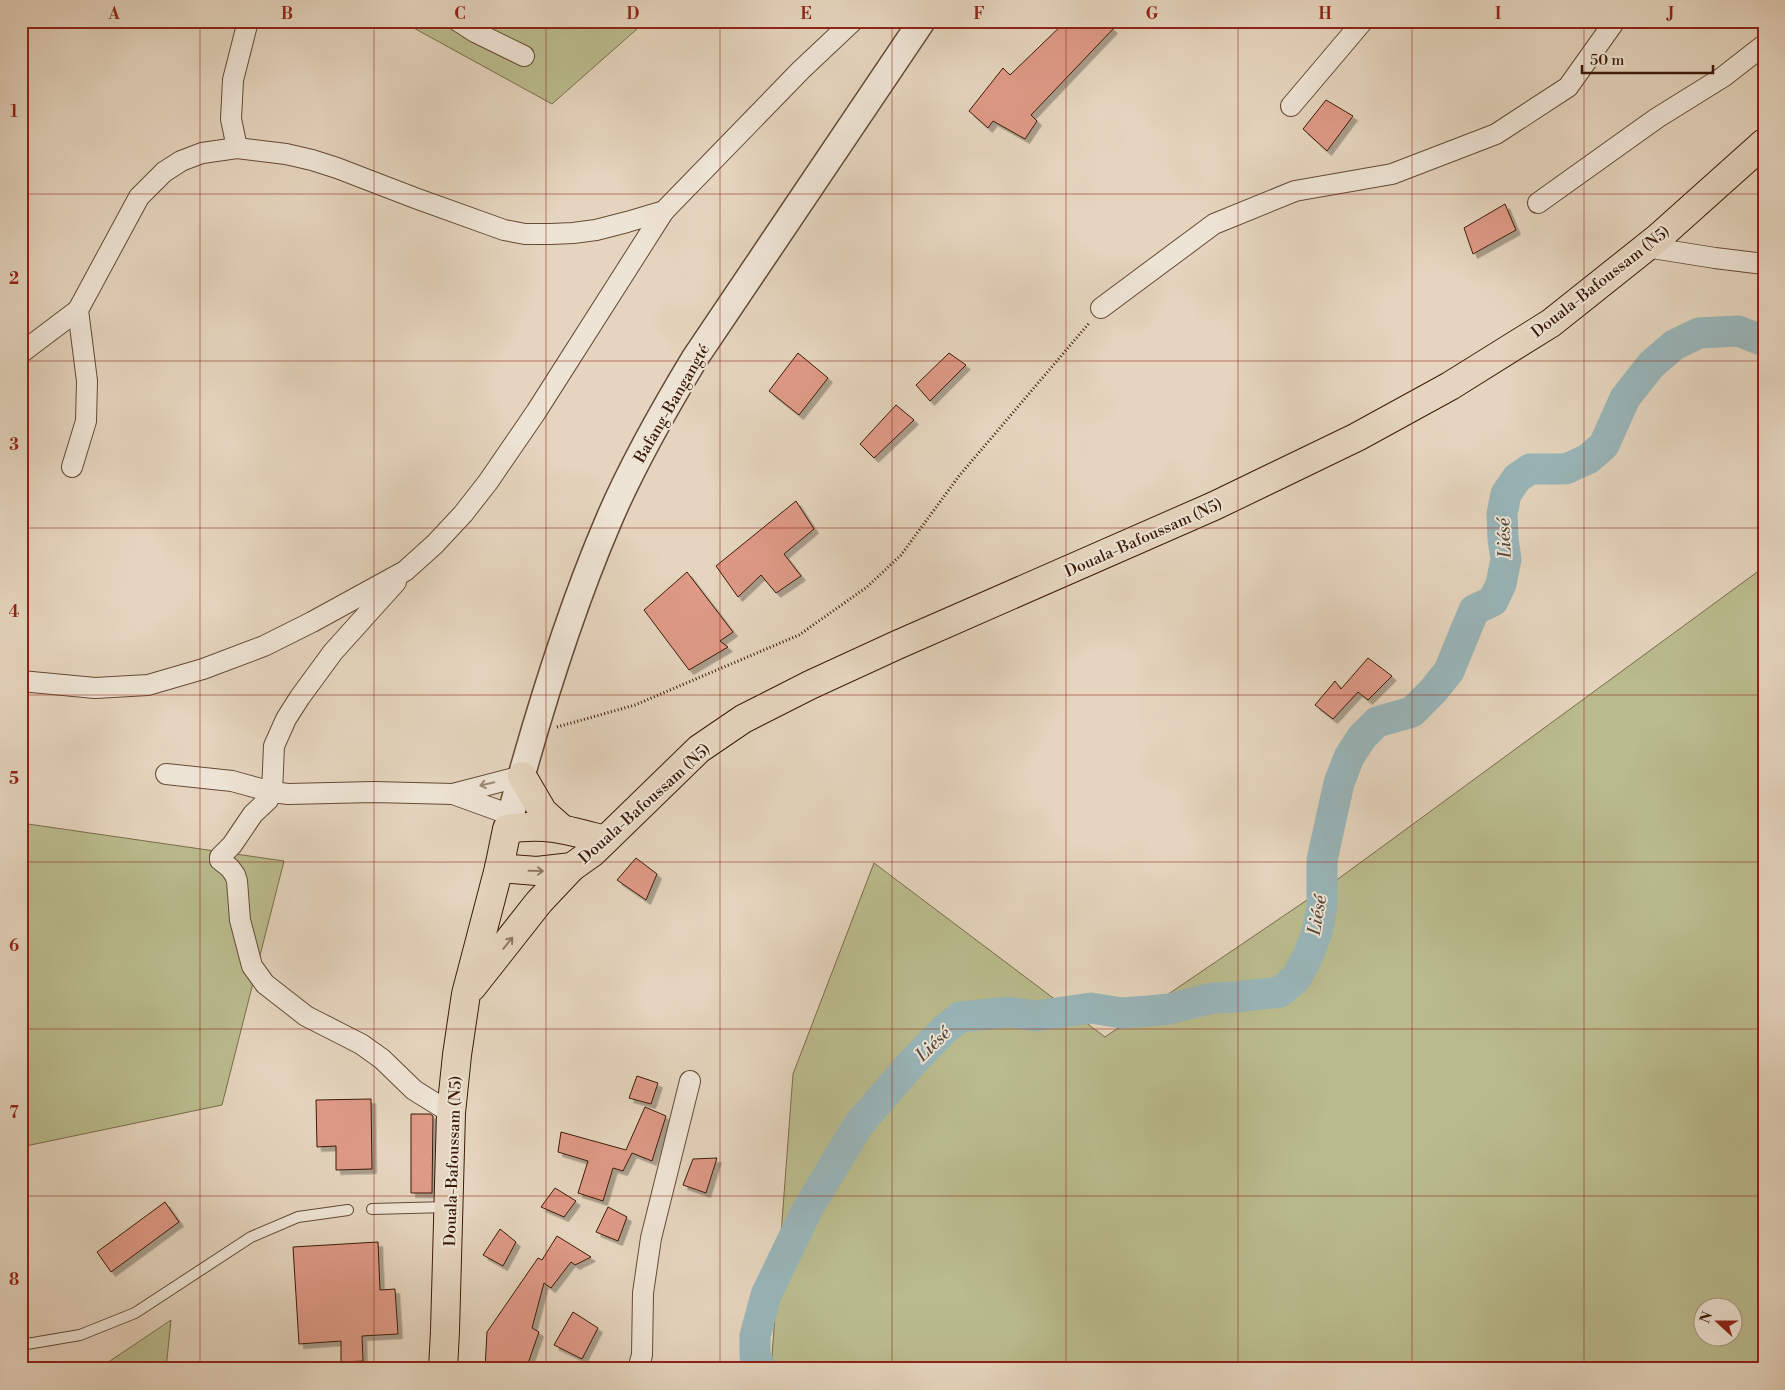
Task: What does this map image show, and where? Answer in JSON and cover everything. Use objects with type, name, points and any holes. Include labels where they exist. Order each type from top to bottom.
[{"type":"highway","name":"Douala-Bafoussam (N5)","points":[[499,868],[537,871],[572,867],[593,852],[699,749],[742,719],[897,646],[1214,506],[1358,436],[1450,386],[1551,323],[1646,247],[1764,143]]},
{"type":"highway","points":[[522,776],[543,812],[562,828]]},
{"type":"highway","name":"Douala-Bafoussam (N5)","points":[[443,1369],[446,1331],[452,1113],[457,1055],[466,994],[509,822]]},
{"type":"highway","points":[[509,822],[527,826],[562,828],[605,840]]},
{"type":"highway","points":[[466,994],[539,902],[572,867]]},
{"type":"street","points":[[237,148],[231,119],[233,80],[248,21]]},
{"type":"street","points":[[458,21],[475,32],[524,56]]},
{"type":"street","points":[[452,1113],[414,1090],[382,1059],[361,1044],[306,1016],[266,984],[252,966],[240,920],[235,875],[230,868],[222,863],[220,858],[232,845],[253,814],[268,800],[272,792],[274,746],[286,719],[300,697],[333,652],[405,572],[463,514],[488,482],[536,412],[664,211],[801,70],[853,21]]},
{"type":"street","name":"Bafang-Bangangté","points":[[509,822],[533,734],[583,586],[608,522],[638,458],[667,403],[695,358],[922,21]]},
{"type":"street","points":[[1291,106],[1363,21]]},
{"type":"street","points":[[1101,308],[1214,224],[1295,191],[1392,174],[1496,134],[1568,87],[1616,21]]},
{"type":"street","points":[[1538,203],[1657,118],[1723,78],[1764,45]]},
{"type":"street","points":[[21,353],[78,310],[139,197],[164,172],[181,161],[202,153],[237,148],[312,160],[481,223],[525,234],[573,233],[596,230],[664,211]]},
{"type":"street","points":[[1646,247],[1764,264]]},
{"type":"street","points":[[72,467],[86,421],[87,381],[78,310]]},
{"type":"street","points":[[21,681],[95,688],[148,685],[203,669],[264,646],[405,572]]},
{"type":"street","points":[[166,774],[232,780],[272,792],[306,795],[374,792],[453,794],[522,776]]},
{"type":"street","points":[[453,794],[509,822]]},
{"type":"street","points":[[638,1369],[642,1355],[643,1293],[651,1238],[690,1081]]},
{"type":"lane","points":[[372,1209],[449,1207]]},
{"type":"lane","points":[[21,1345],[80,1335],[135,1313],[250,1237],[298,1217],[348,1210]]},
{"type":"path","points":[[533,734],[635,706],[799,634],[867,587],[901,556],[959,476],[1101,308]]},
{"type":"green space","points":[[401,21],[646,21],[552,104]]},
{"type":"green space","points":[[1764,567],[1764,1369],[771,1369],[793,1074],[874,863],[1105,1037],[1338,879]]},
{"type":"green space","points":[[21,823],[284,861],[222,1105],[21,1147]]},
{"type":"green space","points":[[171,1320],[166,1369],[98,1369]]},
{"type":"building","points":[[1066,21],[1105,21],[1113,29],[1031,115],[1037,121],[1025,139],[993,121],[988,128],[969,111],[1003,68],[1010,75]]},
{"type":"building","points":[[1326,100],[1353,116],[1327,151],[1303,129]]},
{"type":"building","points":[[1505,204],[1516,230],[1473,254],[1464,228]]},
{"type":"building","points":[[798,353],[828,378],[799,415],[769,391]]},
{"type":"building","points":[[949,353],[966,365],[930,401],[916,385]]},
{"type":"building","points":[[896,405],[914,420],[874,458],[860,444]]},
{"type":"building","points":[[796,501],[814,529],[784,554],[801,576],[776,593],[761,575],[738,597],[716,566]]},
{"type":"building","points":[[687,572],[733,632],[720,641],[728,647],[689,670],[644,610]]},
{"type":"building","points":[[1368,658],[1392,676],[1368,700],[1358,692],[1333,719],[1315,705],[1335,681],[1341,689]]},
{"type":"building","points":[[636,858],[657,874],[646,900],[617,880]]},
{"type":"building","points":[[637,1076],[658,1083],[651,1104],[629,1098]]},
{"type":"building","points":[[371,1099],[372,1169],[336,1170],[336,1146],[317,1147],[316,1100]]},
{"type":"building","points":[[645,1107],[666,1116],[652,1161],[632,1153],[623,1171],[613,1168],[603,1201],[578,1193],[588,1161],[558,1152],[561,1132],[626,1150]]},
{"type":"building","points":[[411,1114],[430,1114],[433,1116],[432,1193],[411,1193]]},
{"type":"building","points":[[717,1158],[706,1193],[683,1185],[693,1159]]},
{"type":"building","points":[[555,1188],[576,1201],[564,1217],[541,1207]]},
{"type":"building","points":[[165,1202],[179,1222],[111,1272],[97,1252]]},
{"type":"building","points":[[608,1207],[627,1217],[618,1241],[596,1232]]},
{"type":"building","points":[[500,1229],[516,1242],[503,1266],[483,1255]]},
{"type":"building","points":[[557,1236],[591,1257],[575,1265],[571,1262],[551,1288],[544,1283],[532,1328],[539,1332],[526,1369],[485,1369],[487,1332],[538,1258],[542,1260]]},
{"type":"building","points":[[378,1242],[380,1290],[395,1289],[398,1334],[362,1336],[363,1361],[341,1362],[341,1341],[299,1344],[293,1247]]},
{"type":"building","points":[[573,1312],[598,1328],[582,1359],[554,1345]]},
{"type":"waterway","name":"Liésé","points":[[761,1369],[755,1356],[755,1336],[766,1295],[807,1210],[859,1124],[910,1065],[943,1031],[960,1017],[1009,1012],[1035,1016],[1091,1008],[1122,1013],[1169,1009],[1212,998],[1280,992],[1296,978],[1308,956],[1317,932],[1322,907],[1322,860],[1339,783],[1349,757],[1362,737],[1377,722],[1412,712],[1433,691],[1449,671],[1474,610],[1493,601],[1501,584],[1506,559],[1502,514],[1506,494],[1517,478],[1530,469],[1566,469],[1588,459],[1604,445],[1625,398],[1651,365],[1674,345],[1699,333],[1738,331],[1764,341]]}]
